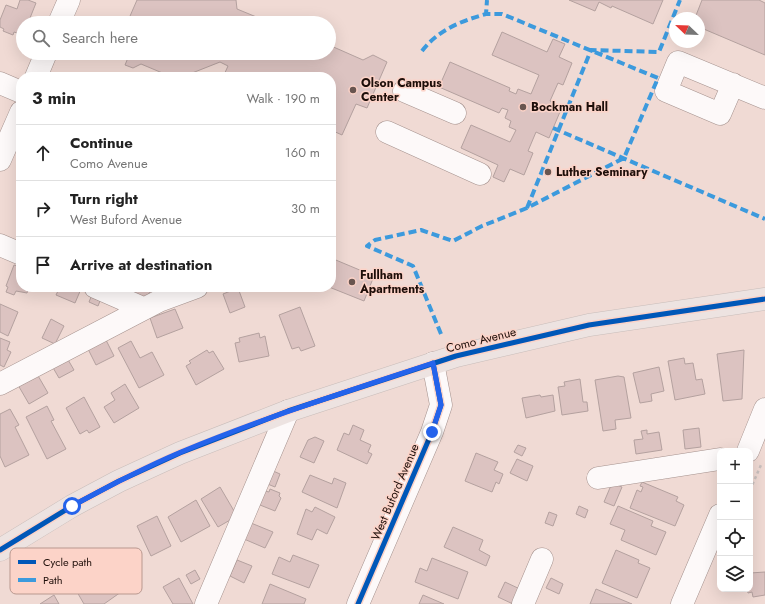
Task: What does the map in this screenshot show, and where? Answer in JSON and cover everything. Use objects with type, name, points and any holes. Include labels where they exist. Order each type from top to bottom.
[{"type":"main road","name":"Como Avenue","points":[[0,550],[72,506],[119,481],[180,453],[288,411],[433,363],[456,356],[589,325],[765,299]]},
{"type":"street","points":[[62,16],[69,0]]},
{"type":"street","points":[[38,72],[43,60]]},
{"type":"street","points":[[0,83],[16,90]]},
{"type":"street","points":[[733,84],[765,98]]},
{"type":"street","points":[[404,91],[456,113]]},
{"type":"street","points":[[0,160],[16,123]]},
{"type":"street","points":[[387,132],[480,174]]},
{"type":"street","points":[[0,245],[16,252]]},
{"type":"street","points":[[106,292],[143,308]]},
{"type":"street","points":[[0,384],[143,308],[183,292]]},
{"type":"street","name":"West Buford Avenue","points":[[358,604],[432,432],[441,405],[433,363]]},
{"type":"street","points":[[756,455],[765,410]]},
{"type":"street","points":[[205,604],[288,411]]},
{"type":"street","points":[[598,478],[717,459]]},
{"type":"street","points":[[682,604],[718,520]]},
{"type":"street","points":[[523,604],[542,559]]},
{"type":"path","points":[[751,484],[756,455]]},
{"type":"building","points":[[20,0],[28,0],[36,3],[31,16],[16,16],[16,33],[14,32],[13,35],[3,31],[4,29],[0,27],[0,20],[6,5],[17,9]]},
{"type":"building","points":[[137,0],[236,0],[237,9],[254,16],[130,16]]},
{"type":"building","points":[[569,0],[663,0],[653,24],[612,6],[611,8],[599,2],[595,11]]},
{"type":"building","points":[[702,0],[759,0],[765,3],[765,55],[705,30],[705,12],[697,12]]},
{"type":"building","name":"Bockman Hall","points":[[502,32],[547,52],[553,39],[565,44],[559,57],[572,63],[563,85],[558,83],[550,101],[562,107],[549,138],[536,132],[528,151],[533,153],[524,175],[510,169],[504,182],[493,177],[498,165],[461,148],[471,125],[510,142],[516,130],[509,127],[511,121],[505,118],[508,110],[502,108],[499,113],[439,87],[450,62],[510,88],[509,91],[516,94],[518,89],[531,94],[539,75],[492,55]]},
{"type":"building","name":"Olson Campus Center","points":[[336,48],[363,60],[373,55],[387,62],[367,108],[356,104],[342,135],[336,132],[336,72],[225,72],[228,66],[220,62],[195,72],[160,72],[141,64],[133,68],[125,65],[127,60],[336,60]]},
{"type":"building","name":"Fullham Apartments","points":[[336,260],[374,276],[364,301],[336,290]]},
{"type":"building","points":[[14,265],[16,266],[16,291],[14,295],[6,292],[8,287],[6,286]]},
{"type":"building","points":[[58,292],[80,292],[75,303],[56,295]]},
{"type":"building","points":[[132,292],[150,292],[146,301],[131,294]]},
{"type":"building","points":[[228,292],[239,292],[245,307],[230,313],[223,294]]},
{"type":"building","points":[[91,297],[100,301],[98,306],[89,302]]},
{"type":"building","points":[[0,304],[18,312],[8,336],[0,332]]},
{"type":"building","points":[[300,307],[315,346],[301,351],[299,347],[292,349],[279,315]]},
{"type":"building","points":[[175,309],[183,328],[157,338],[150,318]]},
{"type":"building","points":[[51,319],[64,326],[55,344],[42,338]]},
{"type":"building","points":[[259,333],[260,338],[265,336],[269,356],[239,362],[235,343],[240,342],[239,338]]},
{"type":"building","points":[[0,338],[10,342],[7,350],[11,352],[4,367],[0,365]]},
{"type":"building","points":[[105,338],[114,356],[96,365],[87,347]]},
{"type":"building","points":[[131,341],[140,358],[152,352],[164,375],[139,388],[118,348]]},
{"type":"building","points":[[207,350],[209,353],[213,351],[224,369],[196,385],[186,366],[191,363],[189,361]]},
{"type":"building","points":[[744,350],[742,399],[723,401],[717,354]]},
{"type":"building","points":[[67,358],[74,370],[59,378],[52,366]]},
{"type":"building","points":[[684,358],[685,364],[693,363],[696,380],[702,379],[705,394],[675,400],[668,361]]},
{"type":"building","points":[[659,367],[664,391],[651,394],[652,401],[640,403],[633,373]]},
{"type":"building","points":[[37,374],[48,393],[29,404],[18,385]]},
{"type":"building","points":[[618,376],[624,377],[631,418],[615,420],[616,429],[603,431],[595,380]]},
{"type":"building","points":[[580,379],[583,402],[587,402],[588,411],[562,415],[558,387],[565,386],[564,382]]},
{"type":"building","points":[[125,384],[139,408],[114,423],[104,407],[115,400],[111,393]]},
{"type":"building","points":[[540,395],[541,397],[553,395],[555,411],[526,418],[522,398]]},
{"type":"building","points":[[84,397],[100,427],[89,433],[87,430],[80,434],[66,408]]},
{"type":"building","points":[[47,406],[54,420],[51,421],[66,449],[47,459],[26,417]]},
{"type":"building","points":[[10,409],[19,425],[15,427],[29,455],[5,467],[0,456],[0,414]]},
{"type":"building","points":[[353,425],[364,430],[360,440],[371,445],[368,452],[372,454],[367,464],[337,450],[344,433],[349,435]]},
{"type":"building","points":[[699,428],[701,447],[685,449],[683,430]]},
{"type":"building","points":[[647,430],[647,434],[659,432],[662,450],[636,454],[634,440],[643,439],[641,431]]},
{"type":"building","points":[[315,437],[324,441],[314,463],[300,457],[308,440]]},
{"type":"building","points":[[518,445],[526,448],[522,456],[514,452]]},
{"type":"building","points":[[476,453],[498,462],[494,470],[503,474],[499,484],[496,482],[492,492],[465,481]]},
{"type":"building","points":[[517,459],[533,466],[527,481],[510,473]]},
{"type":"building","points":[[271,470],[280,474],[275,487],[265,483]]},
{"type":"building","points":[[310,475],[332,484],[334,478],[346,483],[337,508],[302,492]]},
{"type":"building","points":[[642,482],[678,497],[676,501],[684,505],[675,526],[630,508],[637,490],[641,492],[643,487],[640,486]]},
{"type":"building","points":[[612,483],[622,487],[614,506],[604,502]]},
{"type":"building","points":[[220,487],[237,516],[218,527],[201,499]]},
{"type":"building","points":[[270,489],[280,493],[279,496],[281,498],[275,511],[260,505],[265,491],[269,492]]},
{"type":"building","points":[[196,500],[210,526],[181,542],[168,517]]},
{"type":"building","points":[[579,506],[588,510],[585,518],[576,514]]},
{"type":"building","points":[[618,506],[653,521],[651,526],[666,532],[656,555],[621,540],[625,530],[610,524]]},
{"type":"building","points":[[315,507],[335,517],[327,534],[317,529],[312,540],[297,534],[306,509],[312,512]]},
{"type":"building","points":[[549,512],[557,515],[553,526],[545,523]]},
{"type":"building","points":[[157,516],[171,546],[151,556],[137,526]]},
{"type":"building","points":[[251,523],[273,532],[265,548],[244,539]]},
{"type":"building","points":[[453,527],[483,540],[479,550],[490,556],[486,566],[444,547]]},
{"type":"building","points":[[616,550],[639,560],[638,563],[650,568],[637,598],[602,583]]},
{"type":"building","points":[[293,555],[319,565],[309,588],[272,574],[279,557],[290,562]]},
{"type":"building","points":[[432,558],[468,572],[458,599],[415,582],[420,568],[427,571]]},
{"type":"building","points":[[237,560],[252,566],[244,583],[230,576]]},
{"type":"building","points":[[195,570],[200,579],[191,584],[186,575]]},
{"type":"building","points":[[765,572],[765,595],[753,597],[753,573]]},
{"type":"building","points":[[179,578],[193,604],[173,604],[163,587]]},
{"type":"building","points":[[551,578],[563,584],[559,594],[546,588]]},
{"type":"building","points":[[505,582],[522,590],[513,604],[498,597]]},
{"type":"building","points":[[270,584],[306,599],[304,604],[262,604]]},
{"type":"building","points":[[596,589],[632,604],[590,604]]},
{"type":"building","points":[[78,594],[118,594],[104,604],[84,604]]},
{"type":"building","points":[[54,595],[59,604],[40,604]]},
{"type":"building","points":[[423,595],[444,604],[419,604]]},
{"type":"marked path","points":[[422,51],[435,37],[451,27],[486,14],[487,0]]},
{"type":"marked path","points":[[527,208],[591,50],[659,52],[680,0]]},
{"type":"marked path","points":[[441,334],[413,266],[367,246],[375,240],[421,230],[453,241],[482,226],[527,208],[624,158],[658,78],[502,14],[486,14]]},
{"type":"marked path","points":[[553,128],[765,219]]},
{"type":"cycle path","points":[[0,550],[72,506],[119,481],[180,453],[288,411],[456,356],[589,325],[765,299]]},
{"type":"cycle path","points":[[358,604],[432,432],[441,405],[433,363]]},
{"type":"place","name":"Olson Campus Center","points":[[353,90]]},
{"type":"place","name":"Bockman Hall","points":[[523,107]]},
{"type":"place","name":"Luther Seminary","points":[[548,172]]},
{"type":"place","name":"Fullham Apartments","points":[[352,282]]},
{"type":"route","points":[[72,506],[119,481],[180,453],[288,411],[433,363],[441,405],[432,432]]}]
